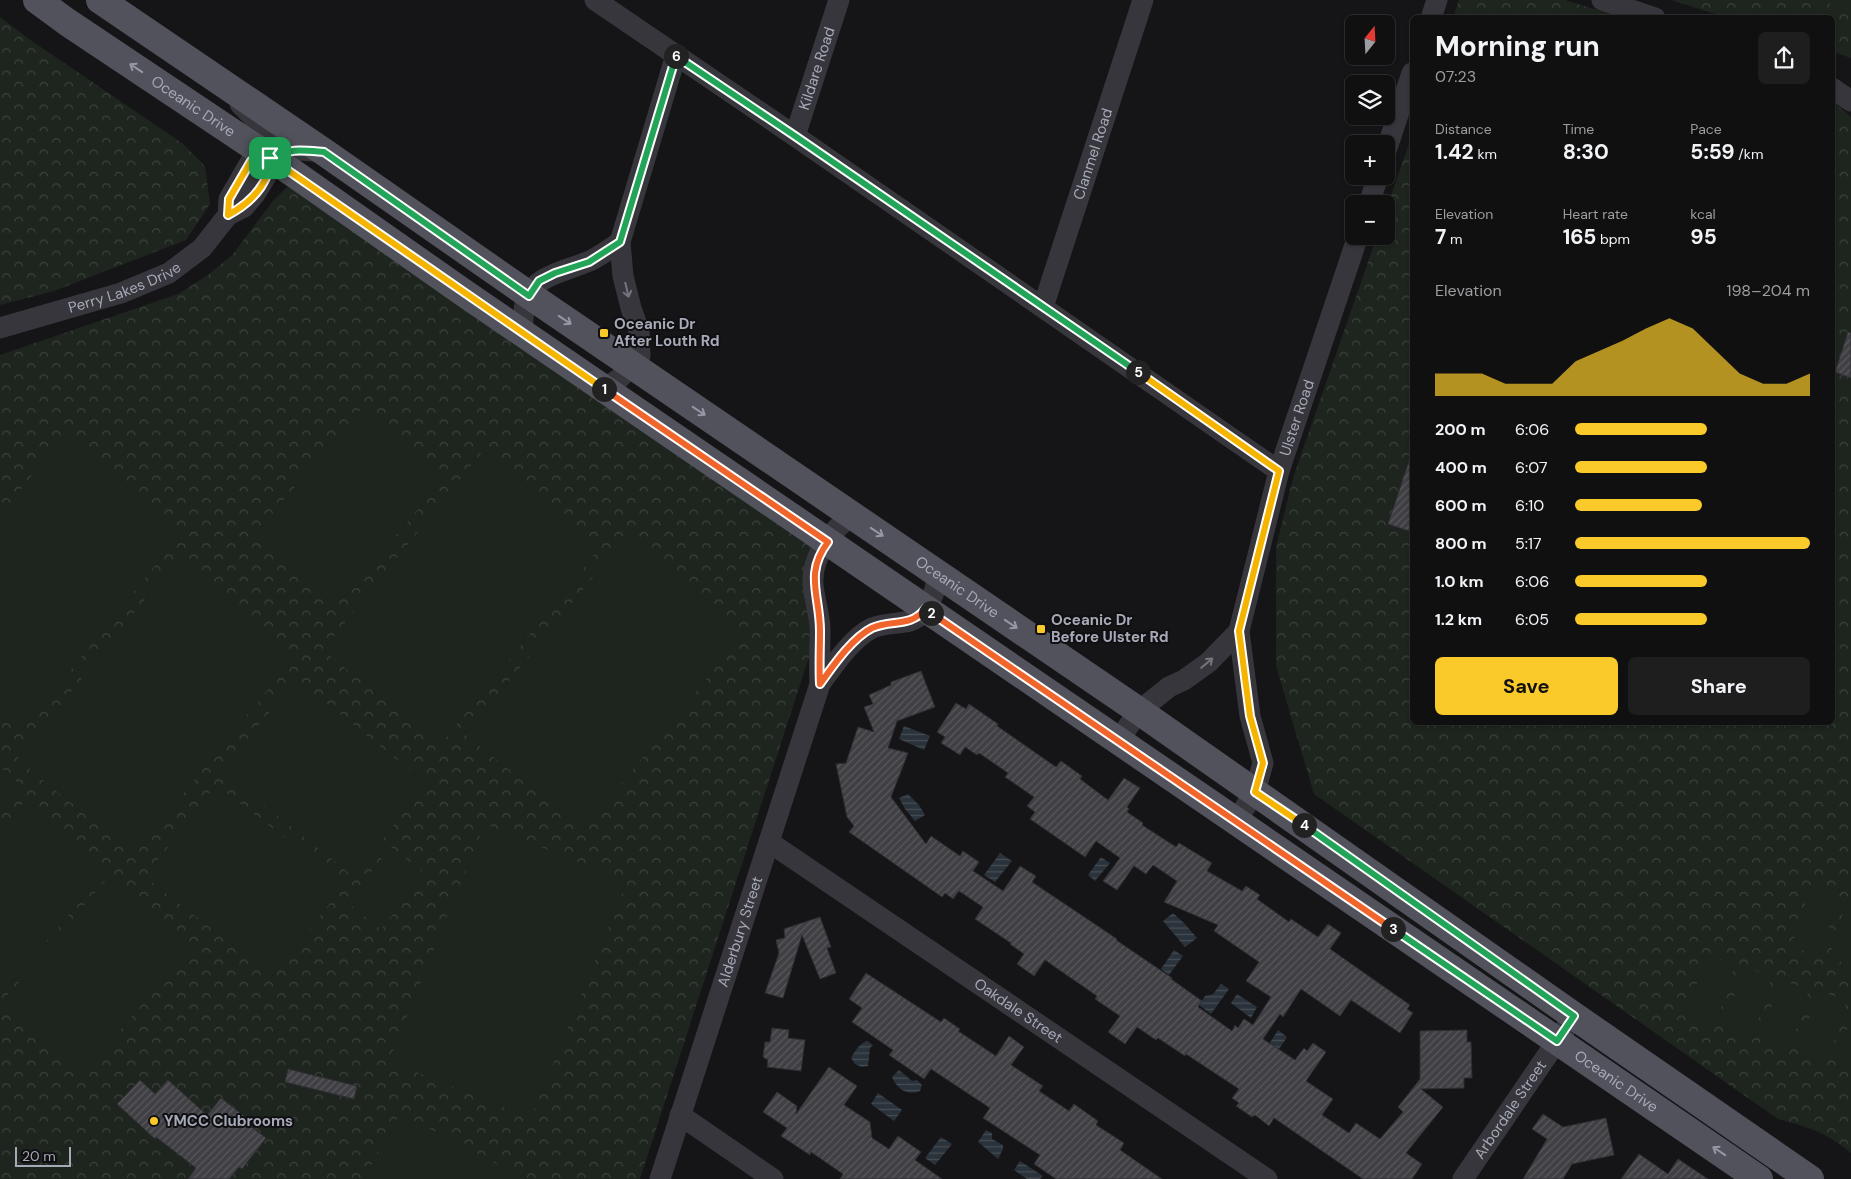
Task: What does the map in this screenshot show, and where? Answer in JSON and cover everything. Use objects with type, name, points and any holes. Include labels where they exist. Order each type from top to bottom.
[{"type":"main road","name":"Oceanic Drive","points":[[37,0],[1759,1179]]},
{"type":"main road","name":"Oceanic Drive","points":[[100,0],[324,152],[529,296],[1139,711],[1810,1179]]},
{"type":"street","points":[[595,0],[1279,471]]},
{"type":"street","name":"Kildare Road","points":[[795,136],[839,0]]},
{"type":"street","name":"Clanmel Road","points":[[1043,307],[1143,0]]},
{"type":"street","points":[[1432,15],[1437,0]]},
{"type":"street","points":[[1602,0],[1646,15]]},
{"type":"street","points":[[604,388],[619,379],[640,356],[640,332],[631,308],[623,276],[620,242],[676,55]]},
{"type":"street","points":[[213,77],[258,123],[266,139],[270,158],[287,151],[324,152]]},
{"type":"street","points":[[1391,135],[1410,79]]},
{"type":"street","points":[[1835,90],[1851,101]]},
{"type":"street","name":"Perry Lakes Drive","points":[[0,328],[120,294],[170,273],[202,248],[228,215],[244,207],[268,173],[270,158]]},
{"type":"street","points":[[523,333],[524,307],[539,281],[555,273],[589,262],[620,242]]},
{"type":"street","name":"Ulster Road","points":[[1236,822],[1255,792],[1263,763],[1250,716],[1239,631],[1279,471],[1355,245]]},
{"type":"street","name":"Alderbury Street","points":[[820,684],[818,655],[820,630],[813,584],[814,572],[817,560],[828,542],[844,521],[853,516]]},
{"type":"street","points":[[925,609],[930,602],[937,583],[937,573]]},
{"type":"street","name":"Alderbury Street","points":[[660,1179],[820,684],[836,662],[858,638],[872,628],[915,619],[925,609]]},
{"type":"street","points":[[1118,741],[1139,711],[1169,687],[1184,680],[1209,662],[1239,631]]},
{"type":"street","name":"Oakdale Street","points":[[770,842],[1267,1179]]},
{"type":"street","name":"Arbordale Street","points":[[1463,1179],[1574,1016]]},
{"type":"street","points":[[680,1115],[773,1179]]},
{"type":"green space","points":[[1459,0],[1565,0],[1613,15],[1454,15]]},
{"type":"green space","points":[[1671,0],[1851,0],[1851,58],[1835,53],[1835,15],[1719,15]]},
{"type":"green space","points":[[1824,0],[1851,0],[1851,13],[1841,12]]},
{"type":"green space","points":[[0,17],[29,39],[182,143],[205,166],[210,204],[186,240],[54,291],[0,305]]},
{"type":"green space","points":[[1835,103],[1851,117],[1851,1153],[1825,1135],[1778,1119],[1314,794],[1276,666],[1276,547],[1293,478],[1374,245],[1395,245],[1395,195],[1391,195],[1410,141],[1410,725],[1835,725]]},
{"type":"green space","points":[[290,184],[806,539],[811,548],[808,592],[810,654],[640,1179],[0,1179],[0,355],[178,294],[208,275],[233,254],[273,201]]},
{"type":"green space","points":[[361,409],[444,479],[336,605],[254,535]]},
{"type":"green space","points":[[64,436],[183,531],[22,730],[0,713],[0,515]]},
{"type":"green space","points":[[483,451],[601,546],[440,745],[323,650]]},
{"type":"green space","points":[[626,536],[745,631],[584,830],[466,735]]},
{"type":"green space","points":[[177,560],[295,656],[134,854],[17,759]]},
{"type":"green space","points":[[296,679],[427,784],[353,876],[222,771]]},
{"type":"green space","points":[[0,767],[19,784],[0,806]]},
{"type":"green space","points":[[216,785],[345,884],[273,976],[145,877]]},
{"type":"green space","points":[[24,802],[106,871],[0,996],[0,830]]},
{"type":"green space","points":[[485,824],[627,882],[531,1118],[389,1061]]},
{"type":"green space","points":[[391,847],[425,874],[381,929],[347,902]]},
{"type":"green space","points":[[110,875],[192,945],[85,1072],[2,1002]]},
{"type":"green space","points":[[1812,883],[1840,892],[1820,956],[1791,947]]},
{"type":"green space","points":[[1849,895],[1851,895],[1851,965],[1829,958]]},
{"type":"green space","points":[[1706,955],[1735,964],[1715,1028],[1686,1018]]},
{"type":"green space","points":[[1744,967],[1772,976],[1752,1040],[1723,1031]]},
{"type":"green space","points":[[1780,980],[1809,989],[1789,1052],[1760,1043]]},
{"type":"green space","points":[[1818,991],[1847,1000],[1827,1064],[1798,1055]]},
{"type":"green space","points":[[1851,1018],[1851,1072],[1835,1067]]},
{"type":"green space","points":[[400,1113],[525,1179],[364,1179]]},
{"type":"shaded area","points":[[904,726],[930,736],[924,750],[899,739]]},
{"type":"shaded area","points":[[908,794],[919,805],[925,815],[915,821],[899,798]]},
{"type":"shaded area","points":[[1000,853],[1012,861],[995,882],[984,875]]},
{"type":"shaded area","points":[[1101,857],[1110,863],[1095,881],[1088,875]]},
{"type":"shaded area","points":[[1173,913],[1197,938],[1185,947],[1163,921]]},
{"type":"shaded area","points":[[1174,950],[1183,956],[1169,975],[1161,969]]},
{"type":"shaded area","points":[[1221,984],[1229,989],[1211,1014],[1199,1005],[1205,996],[1213,994]]},
{"type":"shaded area","points":[[1237,994],[1257,1007],[1251,1018],[1231,1003]]},
{"type":"shaded area","points":[[1278,1030],[1287,1037],[1275,1055],[1266,1049]]},
{"type":"shaded area","points":[[867,1041],[873,1045],[870,1048],[868,1066],[862,1067],[855,1064],[851,1058],[859,1046]]},
{"type":"shaded area","points":[[899,1070],[912,1081],[917,1080],[922,1085],[920,1091],[907,1092],[897,1085],[892,1077]]},
{"type":"shaded area","points":[[878,1093],[902,1110],[894,1121],[871,1104]]},
{"type":"shaded area","points":[[986,1130],[992,1133],[992,1139],[1003,1145],[998,1159],[978,1142]]},
{"type":"shaded area","points":[[941,1137],[952,1144],[935,1165],[925,1158]]},
{"type":"shaded area","points":[[1020,1161],[1043,1176],[1040,1179],[1027,1179],[1014,1170]]},
{"type":"building","points":[[1848,332],[1851,333],[1851,378],[1835,372]]},
{"type":"building","points":[[1410,458],[1410,531],[1388,524]]},
{"type":"building","points":[[921,671],[935,707],[897,721],[888,748],[908,753],[891,797],[926,844],[931,836],[960,856],[963,851],[979,862],[973,871],[1003,891],[1020,866],[1036,876],[1032,882],[1172,978],[1202,1001],[1198,1007],[1232,1031],[1235,1025],[1238,1028],[1244,1019],[1253,1025],[1271,997],[1246,981],[1259,962],[1214,931],[1218,925],[1164,902],[1177,881],[1153,865],[1146,874],[1134,866],[1117,890],[1103,881],[1120,858],[1096,841],[1085,857],[1030,819],[1035,812],[1027,806],[1034,797],[1005,777],[1008,773],[979,753],[977,755],[965,747],[960,755],[941,743],[945,737],[937,732],[956,703],[966,709],[969,704],[1056,767],[1061,761],[1082,776],[1080,779],[1108,800],[1124,778],[1140,788],[1127,807],[1129,809],[1127,812],[1143,823],[1142,825],[1176,847],[1179,843],[1212,863],[1207,871],[1242,891],[1246,886],[1260,895],[1257,899],[1289,922],[1291,919],[1318,937],[1328,924],[1341,933],[1330,949],[1410,1005],[1407,1009],[1413,1013],[1400,1033],[1351,1000],[1340,1016],[1301,989],[1283,1017],[1280,1014],[1263,1039],[1295,1060],[1304,1048],[1307,1051],[1313,1043],[1326,1052],[1306,1081],[1333,1099],[1322,1115],[1349,1133],[1356,1123],[1380,1139],[1403,1112],[1398,1107],[1420,1079],[1420,1031],[1467,1030],[1467,1042],[1471,1042],[1472,1078],[1464,1078],[1464,1088],[1421,1089],[1443,1107],[1406,1153],[1422,1164],[1412,1179],[1363,1179],[1274,1118],[1269,1126],[1255,1115],[1252,1117],[1236,1106],[1239,1103],[1232,1098],[1239,1089],[1158,1038],[1156,1040],[1137,1027],[1125,1044],[1108,1032],[1120,1016],[1095,999],[1097,996],[1045,960],[1034,976],[1017,964],[1024,954],[975,919],[983,907],[959,891],[953,899],[945,893],[942,897],[849,832],[854,826],[847,817],[836,764],[846,763],[858,727],[874,732],[864,707],[873,704],[869,695],[891,685],[891,682]]},
{"type":"building","points":[[820,917],[831,947],[827,948],[836,973],[820,979],[802,935],[783,998],[765,993],[779,953],[776,940],[785,938],[784,929]]},
{"type":"building","points":[[866,973],[941,1022],[944,1018],[960,1029],[958,1031],[996,1056],[1009,1036],[1024,1047],[1011,1065],[1043,1086],[1039,1091],[1069,1111],[1074,1104],[1098,1121],[1096,1125],[1124,1143],[1120,1150],[1162,1179],[1056,1179],[1034,1164],[1040,1155],[983,1118],[990,1108],[931,1069],[924,1079],[889,1055],[893,1050],[852,1022],[862,1008],[849,999]]},
{"type":"building","points":[[772,1028],[789,1030],[788,1038],[805,1040],[801,1071],[767,1067],[768,1060],[763,1057],[765,1042],[770,1042]]},
{"type":"building","points":[[829,1067],[857,1086],[844,1105],[870,1122],[872,1138],[889,1149],[898,1136],[921,1152],[915,1160],[942,1179],[840,1179],[843,1174],[811,1152],[810,1155],[781,1136],[787,1128],[763,1112],[777,1092],[797,1106],[796,1114]]},
{"type":"building","points":[[288,1069],[357,1086],[354,1099],[285,1082]]},
{"type":"building","points":[[140,1080],[155,1094],[168,1080],[207,1115],[221,1098],[244,1116],[241,1119],[266,1138],[242,1169],[239,1167],[229,1179],[188,1179],[196,1168],[156,1137],[155,1139],[117,1104]]},
{"type":"building","points":[[1543,1114],[1563,1127],[1606,1118],[1614,1155],[1572,1164],[1563,1179],[1523,1179],[1547,1139],[1532,1129]]},
{"type":"building","points":[[1639,1154],[1668,1174],[1678,1159],[1708,1179],[1621,1179]]},
{"type":"place","name":"Oceanic Dr After Louth Rd","points":[[604,333]]},
{"type":"place","name":"Oceanic Dr Before Ulster Rd","points":[[1041,629]]},
{"type":"place","name":"YMCC Clubrooms","points":[[154,1121]]},
{"type":"route","points":[[270,158],[268,173],[255,194],[244,207],[228,215],[229,199],[251,161],[270,158],[828,542],[817,560],[813,584],[820,630],[818,655],[820,684],[836,662],[858,638],[872,628],[915,619],[925,609],[1557,1041],[1574,1016],[1506,966],[1255,792],[1263,763],[1250,716],[1239,631],[1279,471],[676,55],[620,242],[589,262],[555,273],[539,281],[529,296],[324,152],[287,151],[270,158]]}]
